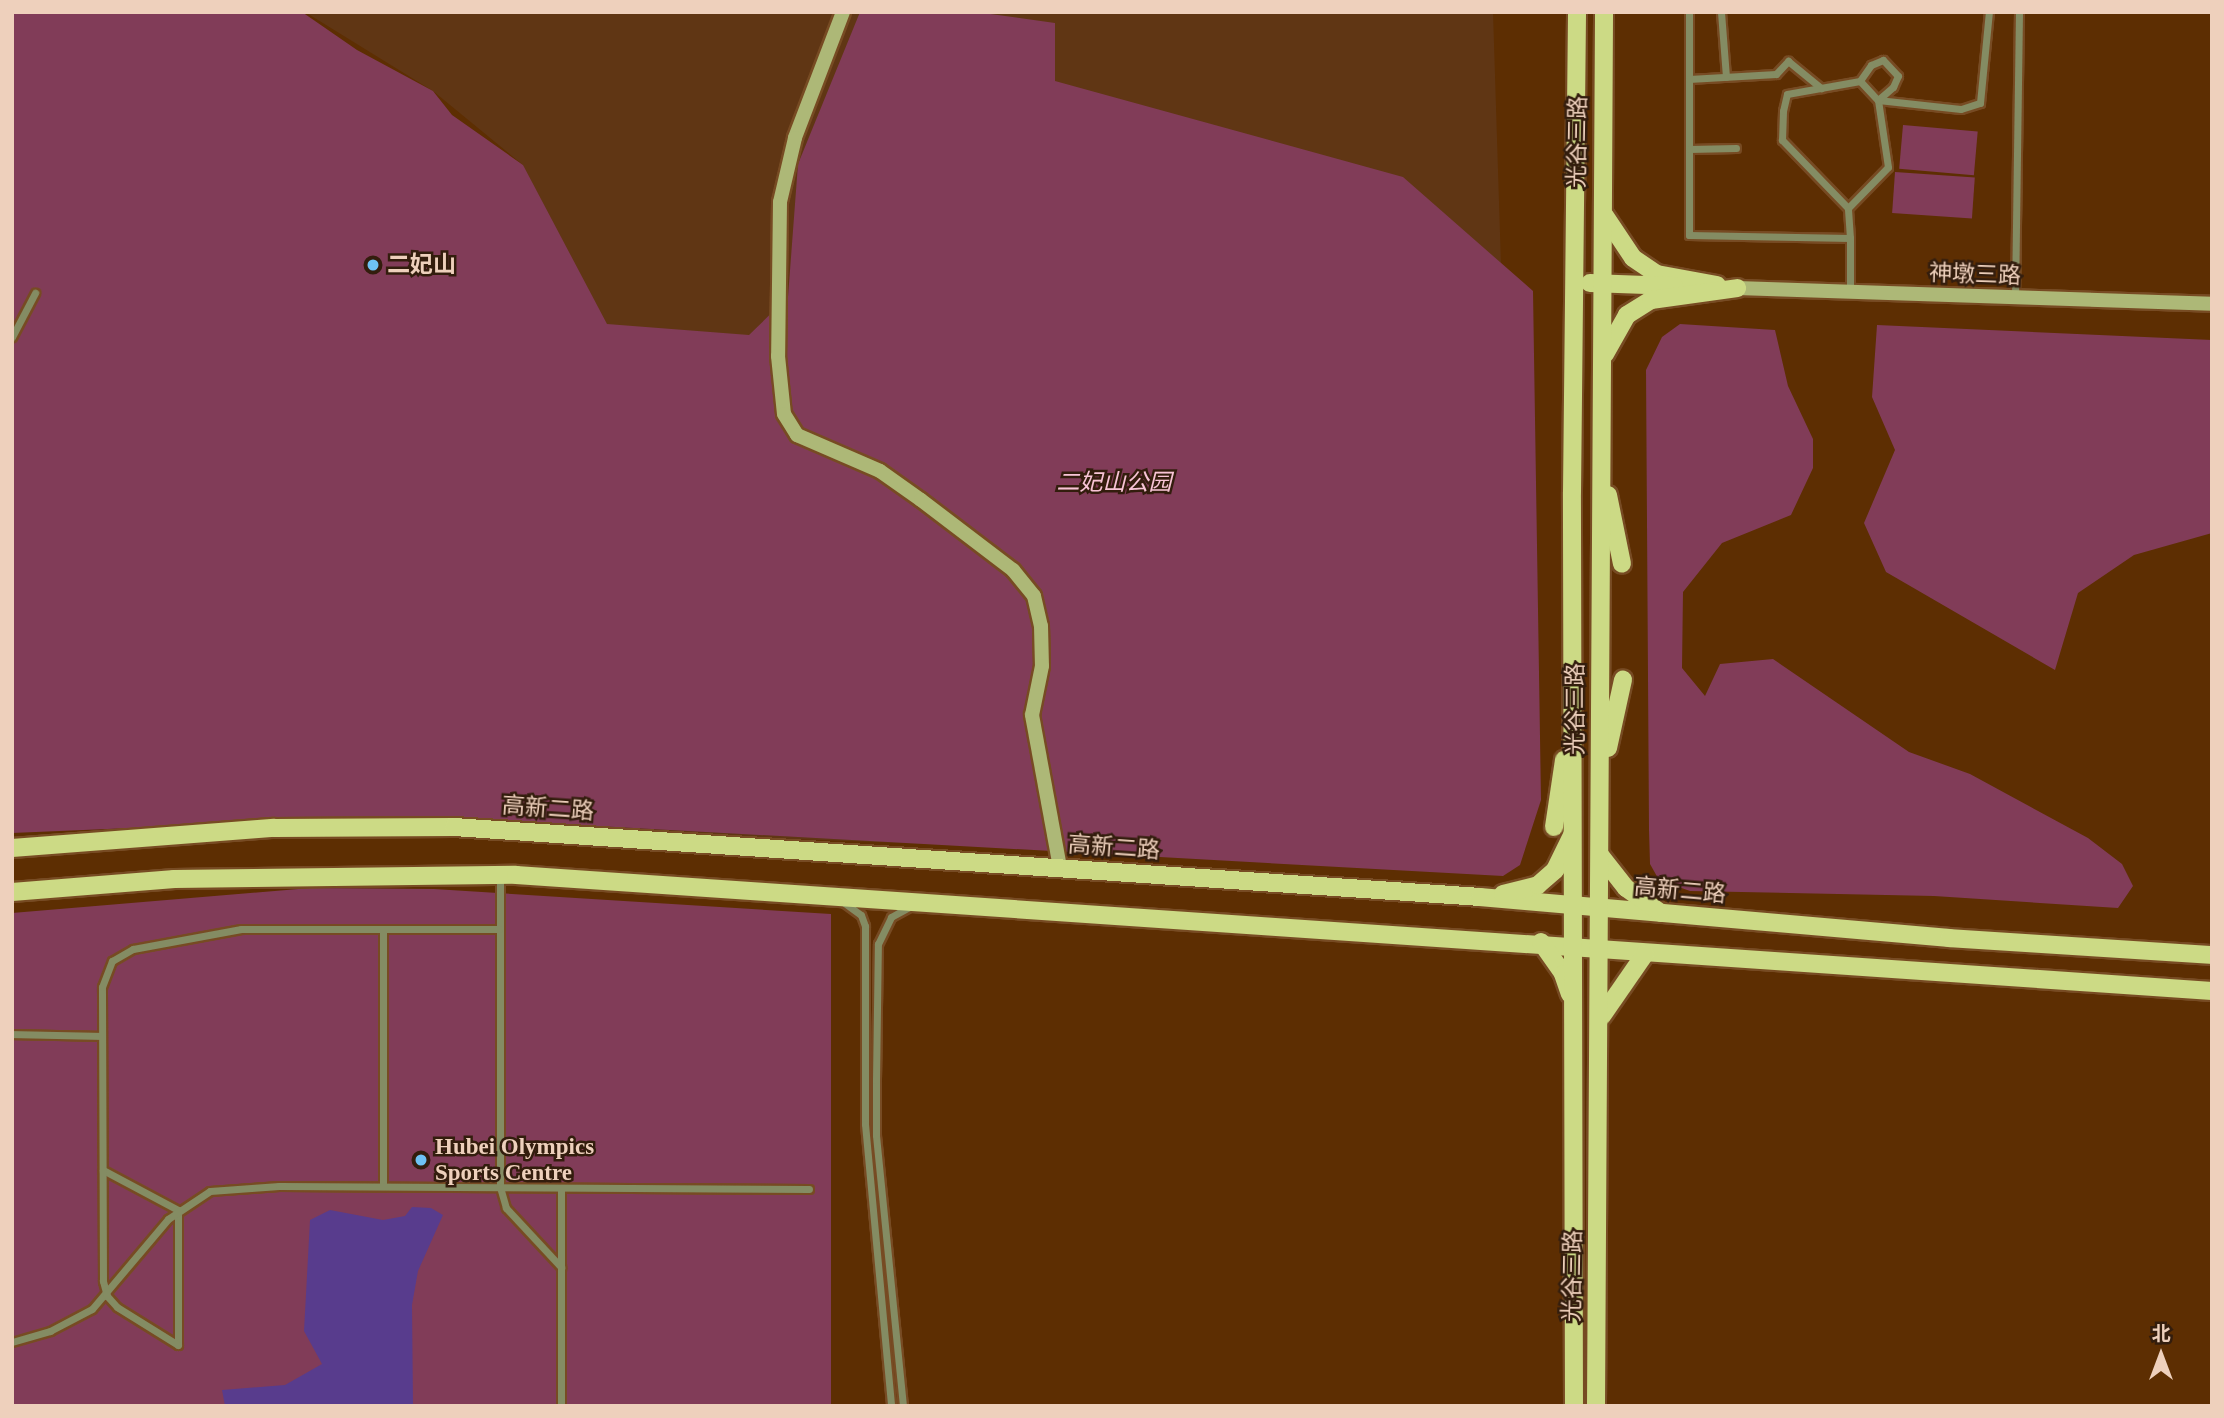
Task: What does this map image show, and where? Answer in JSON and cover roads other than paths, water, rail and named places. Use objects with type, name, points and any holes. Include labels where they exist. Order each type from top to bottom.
[{"type":"main road","name":"光谷三路","points":[[1574,1406],[1573,1004],[1576,945],[1572,708],[1577,12]]},
{"type":"main road","name":"光谷三路","points":[[1596,1406],[1601,947],[1599,907],[1604,12]]},
{"type":"main road","points":[[1602,208],[1613,234],[1633,258],[1657,274],[1737,288]]},
{"type":"main road","points":[[1576,282],[1737,288]]},
{"type":"main road","points":[[1601,366],[1613,332],[1627,315],[1651,300],[1737,288]]},
{"type":"main road","points":[[1601,460],[1622,564]]},
{"type":"main road","points":[[1600,782],[1623,680]]},
{"type":"main road","points":[[1554,827],[1572,708]]},
{"type":"main road","name":"高新二路","points":[[12,848],[274,828],[441,827],[1480,897],[1668,916],[2212,955]]},
{"type":"main road","points":[[1480,897],[1538,885],[1555,870],[1574,832]]},
{"type":"main road","points":[[1600,855],[1626,888],[1668,916]]},
{"type":"main road","points":[[12,892],[174,879],[500,875],[1541,942],[1645,954],[2212,991]]},
{"type":"main road","points":[[1541,942],[1563,974],[1573,1004]]},
{"type":"main road","points":[[1600,1019],[1614,993],[1645,954]]},
{"type":"street","points":[[843,12],[795,138],[780,202],[778,356],[784,414],[797,435],[880,471],[921,500],[1013,570],[1034,596],[1041,626],[1042,666],[1032,715],[1059,868]]},
{"type":"street","points":[[1689,12],[1689,235],[1850,238]]},
{"type":"street","points":[[1721,12],[1726,77]]},
{"type":"street","points":[[1878,100],[1961,109],[1980,103],[1989,12]]},
{"type":"street","points":[[2015,299],[2019,12]]},
{"type":"street","points":[[1850,293],[1848,208],[1782,140],[1787,94],[1860,81],[1871,65],[1884,60],[1892,65],[1898,76],[1893,88],[1878,100]]},
{"type":"street","points":[[1689,79],[1776,74],[1788,61],[1821,88]]},
{"type":"street","points":[[1848,208],[1888,167],[1878,100],[1860,81]]},
{"type":"street","points":[[1689,149],[1736,148]]},
{"type":"street","name":"神墩三路","points":[[1737,288],[2212,304]]},
{"type":"street","points":[[12,337],[36,293]]},
{"type":"street","points":[[500,875],[500,1187],[506,1208],[561,1267]]},
{"type":"street","points":[[830,896],[849,905],[865,926],[865,1124],[891,1406]]},
{"type":"street","points":[[903,1406],[876,1135],[878,944],[891,917],[917,903]]},
{"type":"street","points":[[178,1210],[178,1345],[138,1322],[107,1296],[103,1281],[101,1037],[105,973],[111,961],[133,949],[241,929],[499,929]]},
{"type":"street","points":[[383,929],[383,1186]]},
{"type":"street","points":[[12,1034],[101,1037]]},
{"type":"street","points":[[103,1170],[178,1210]]},
{"type":"street","points":[[12,1342],[74,1320],[107,1296],[178,1210],[210,1191],[243,1186],[809,1189]]},
{"type":"street","points":[[561,1188],[561,1406]]},
{"type":"place","name":"二妃山","points":[[373,265]]},
{"type":"place","name":"Hubei Olympics Sports Centre","points":[[421,1160]]},
{"type":"park label","name":"二妃山公园","points":[[1114,483]]}]
